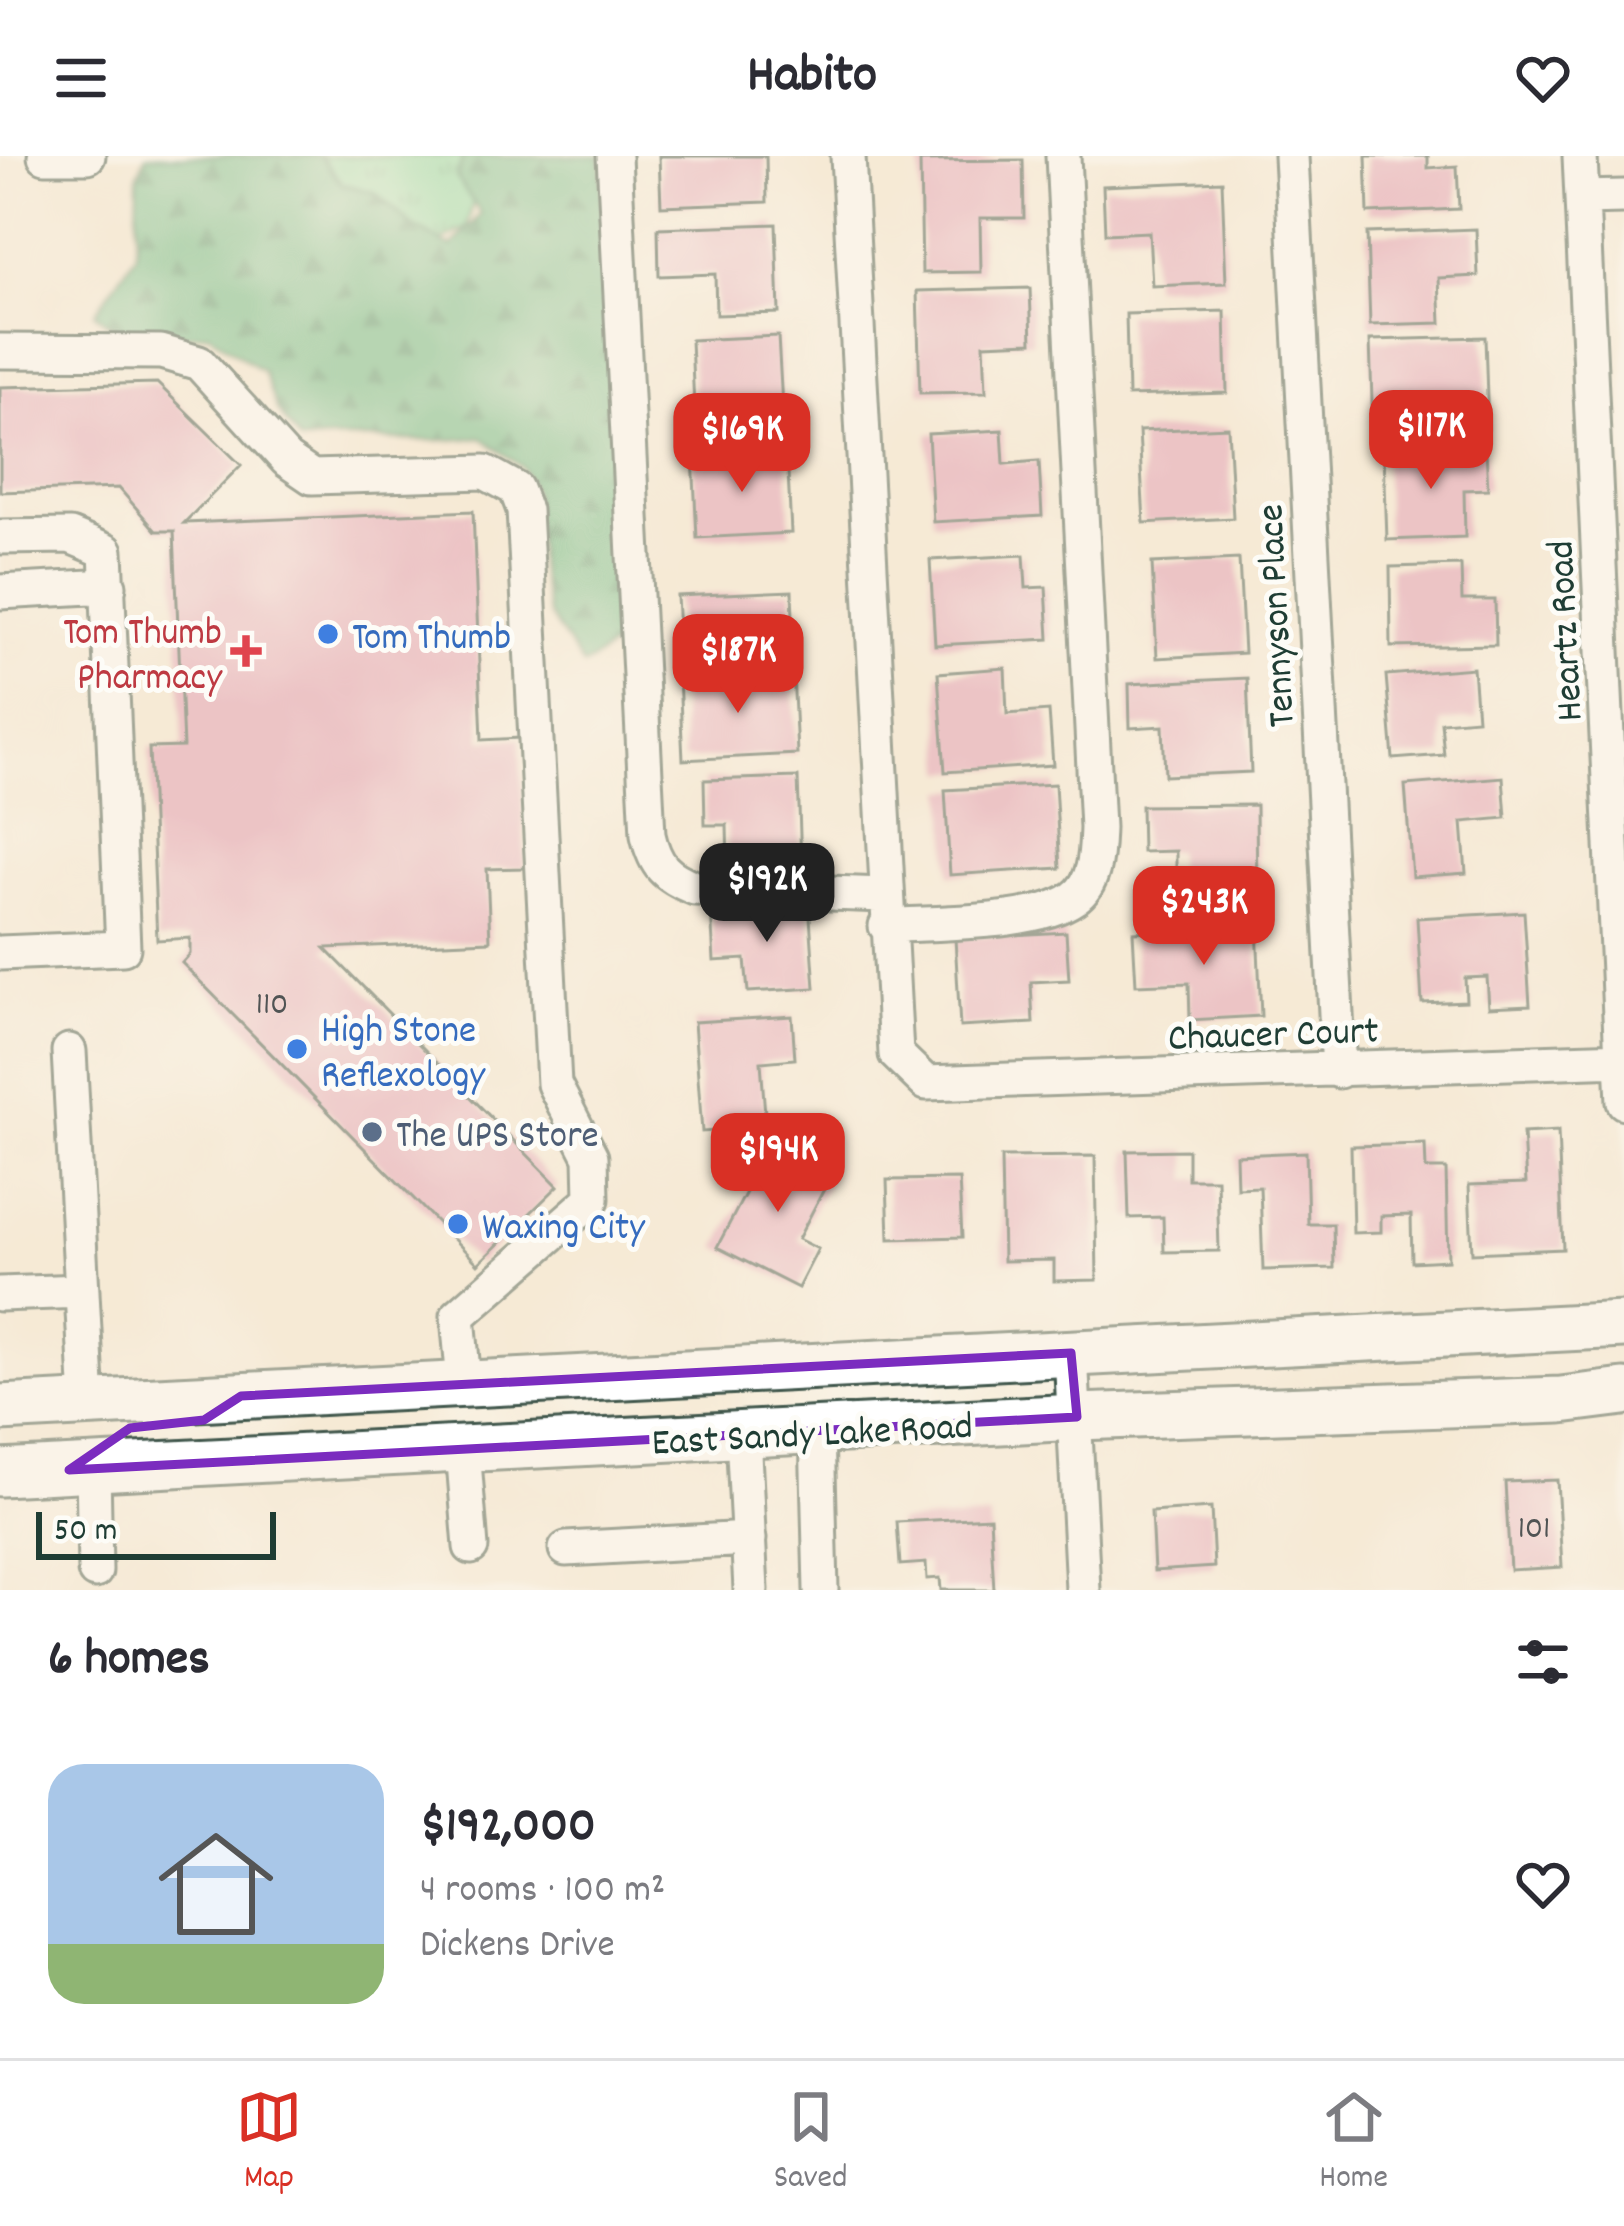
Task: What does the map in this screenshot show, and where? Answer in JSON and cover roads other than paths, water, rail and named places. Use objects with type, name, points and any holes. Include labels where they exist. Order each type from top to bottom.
[{"type":"main road","name":"East Sandy Lake Road","points":[[0,1408],[1624,1325]]},
{"type":"main road","points":[[464,1383],[466,1449]]},
{"type":"main road","name":"East Sandy Lake Road","points":[[0,1473],[1078,1417],[1562,1400],[1624,1392]]},
{"type":"main road","points":[[81,1469],[130,1428],[204,1420],[242,1396]]},
{"type":"street","points":[[45,156],[88,156]]},
{"type":"street","points":[[614,156],[648,835],[653,859],[669,879],[695,888],[885,910],[1035,912],[1076,898],[1095,868],[1063,156]]},
{"type":"street","points":[[848,156],[885,910]]},
{"type":"street","name":"Tennyson Place","points":[[1291,156],[1339,1071]]},
{"type":"street","name":"Heartz Road","points":[[1580,156],[1614,623],[1624,1102]]},
{"type":"street","points":[[1582,198],[1624,197]]},
{"type":"street","points":[[0,351],[160,352],[199,363],[287,460],[312,478],[485,472],[516,489],[524,510],[554,1084],[591,1157],[592,1199],[458,1316],[464,1383]]},
{"type":"street","points":[[0,537],[70,536],[106,551],[123,948],[0,953]]},
{"type":"street","points":[[0,592],[109,586]]},
{"type":"street","name":"Chaucer Court","points":[[885,910],[896,1054],[926,1083],[1623,1059]]},
{"type":"street","points":[[69,1051],[88,1403]]},
{"type":"street","points":[[0,1294],[82,1291]]},
{"type":"street","points":[[1071,1353],[1078,1417],[1083,1590]]},
{"type":"street","points":[[817,1430],[821,1590]]},
{"type":"street","points":[[743,1434],[752,1590]]},
{"type":"street","points":[[466,1449],[471,1547]]},
{"type":"street","points":[[81,1469],[94,1571]]},
{"type":"street","points":[[566,1549],[749,1539]]},
{"type":"place","name":"Tom Thumb","points":[[328,634]]},
{"type":"place","name":"Tom Thumb Pharmacy","points":[[246,651]]},
{"type":"place","name":"High Stone Reflexology","points":[[297,1049]]},
{"type":"place","name":"The UPS Store","points":[[372,1132]]},
{"type":"place","name":"Waxing City","points":[[458,1224]]}]
